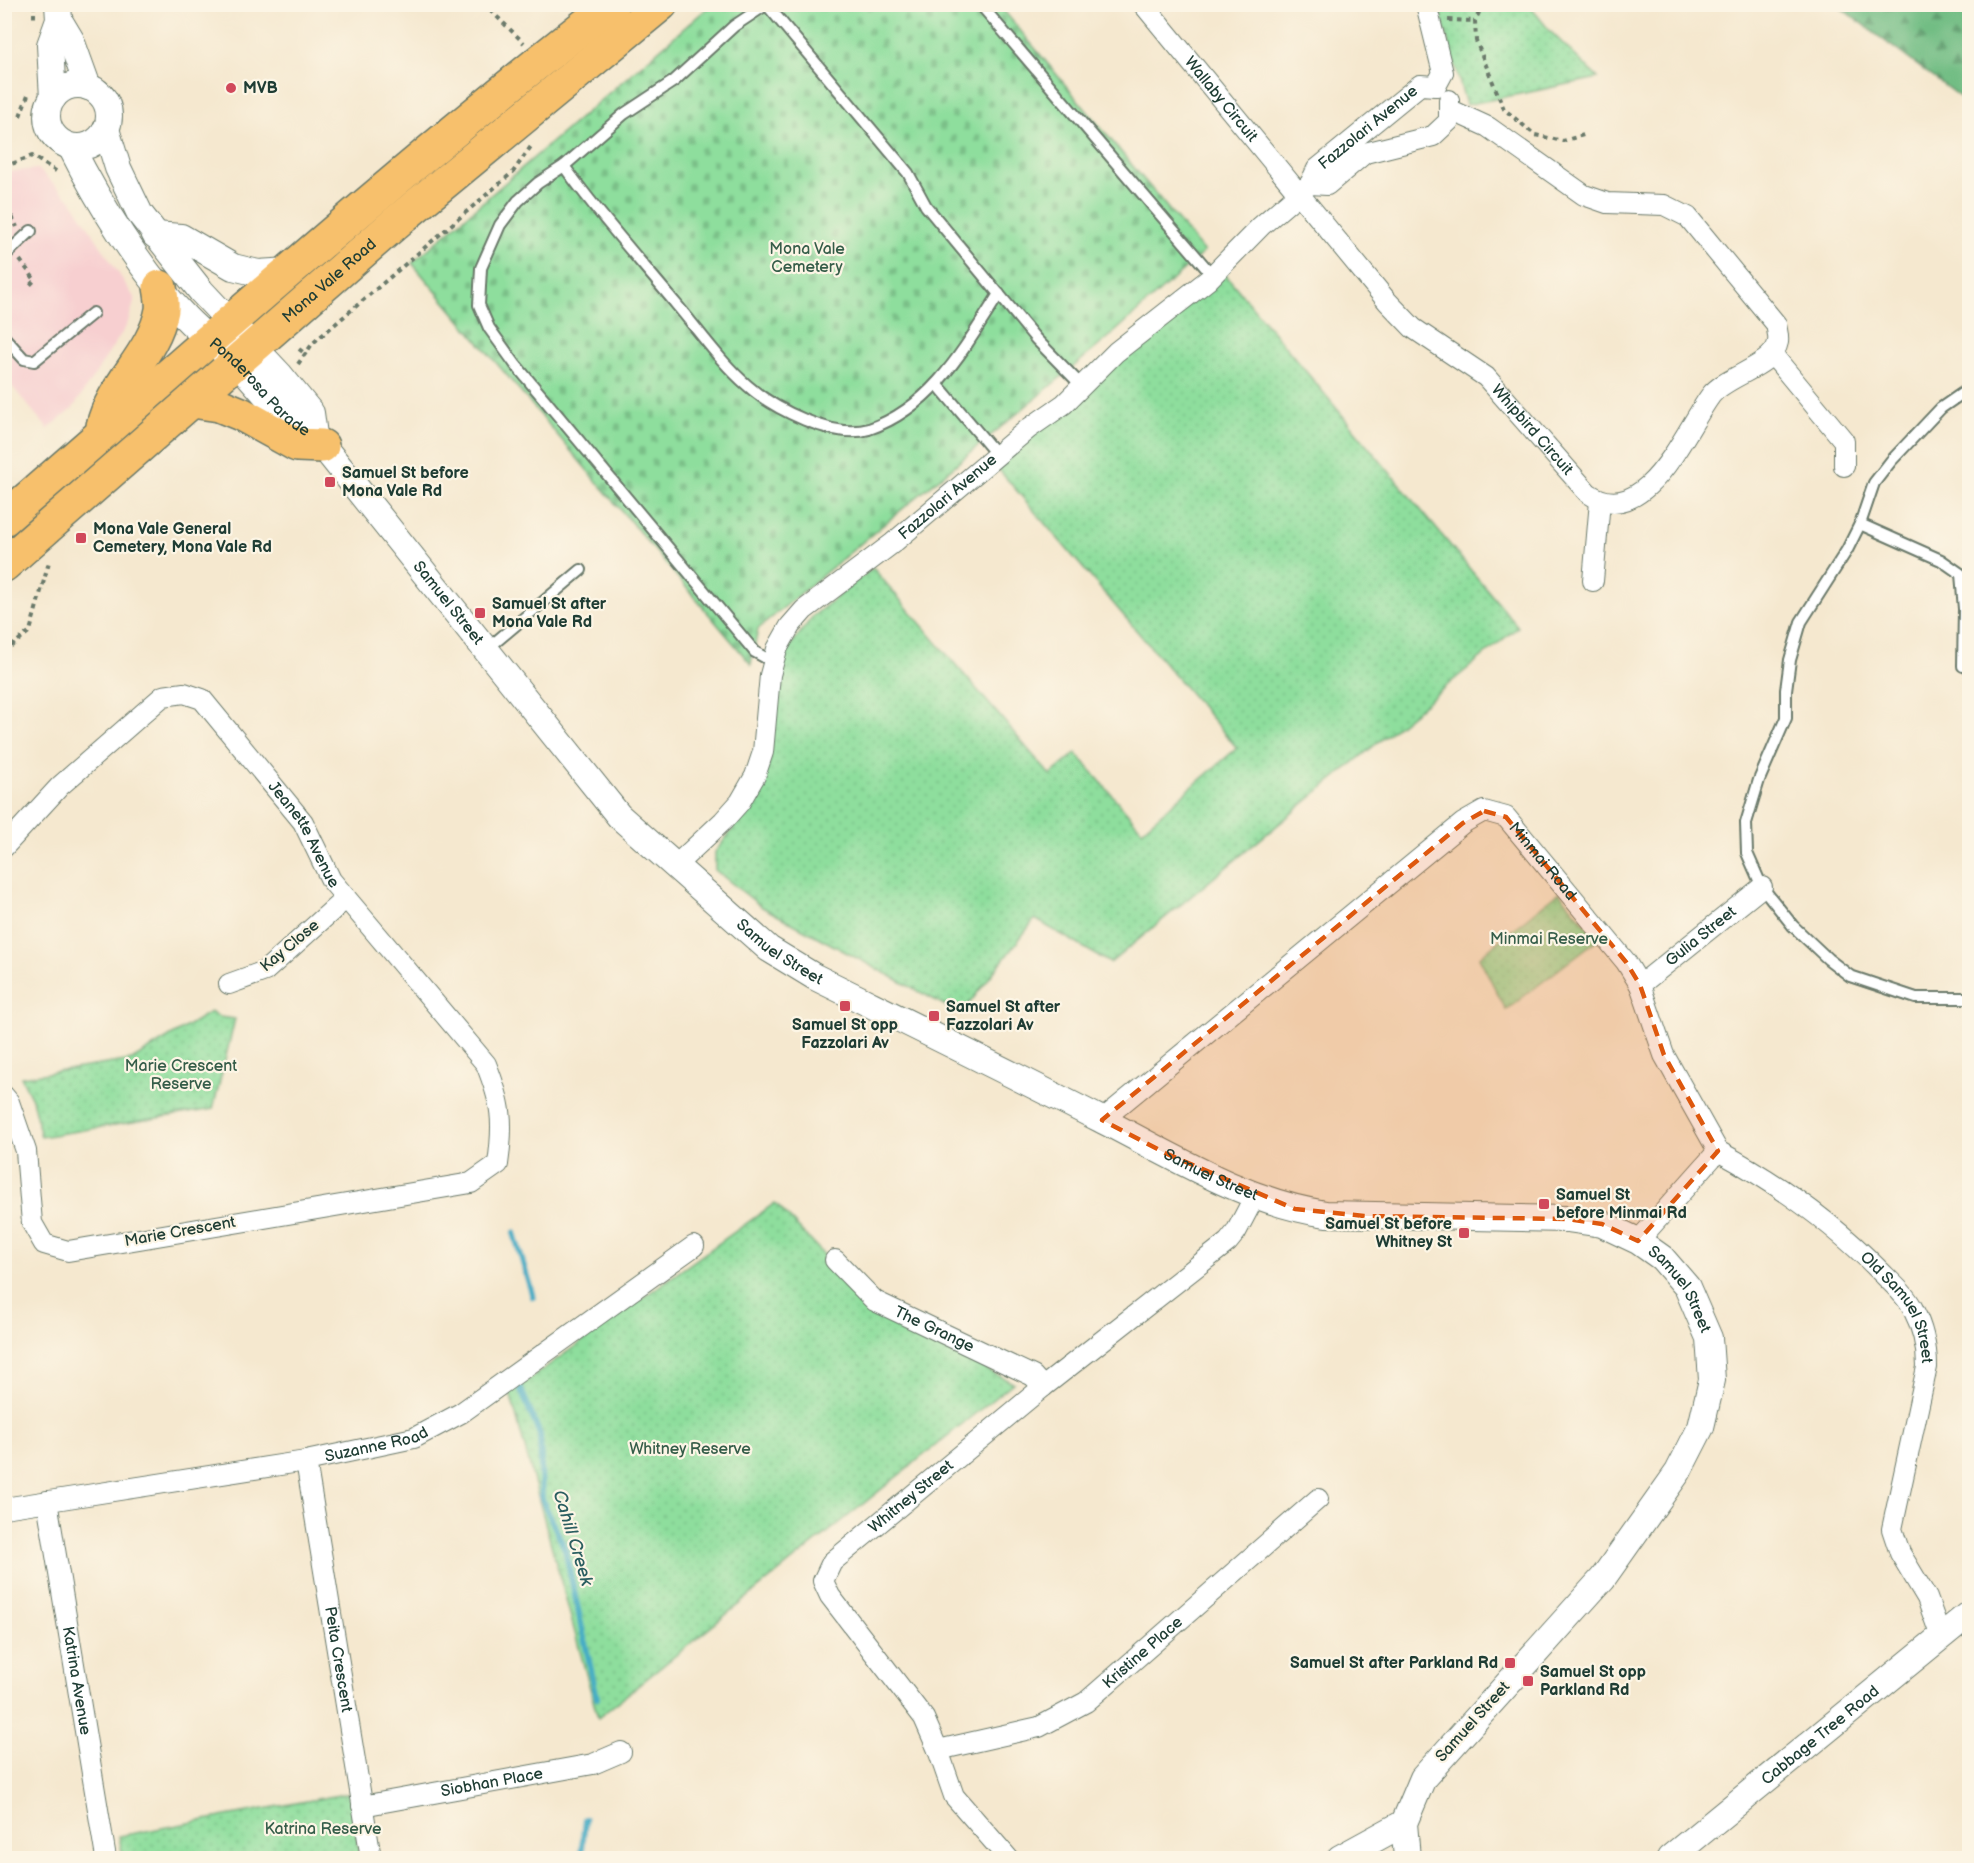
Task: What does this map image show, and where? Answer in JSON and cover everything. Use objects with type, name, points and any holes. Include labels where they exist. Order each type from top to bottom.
[{"type":"highway","name":"Mona Vale Road","points":[[4,519],[289,272],[541,59],[612,4]]},
{"type":"highway","name":"Mona Vale Road","points":[[4,565],[400,219],[661,4]]},
{"type":"highway","points":[[100,436],[106,410],[155,332],[163,309],[160,287]]},
{"type":"highway","points":[[192,401],[219,405],[241,414],[297,445],[318,440]]},
{"type":"street","name":"Wallaby Circuit","points":[[1143,4],[1304,189]]},
{"type":"street","points":[[1426,4],[1443,73],[1436,86],[1448,96],[1451,110],[1488,127],[1584,195],[1607,203],[1664,205],[1688,217],[1776,324],[1778,343],[1772,354],[1713,393],[1661,473],[1638,496],[1615,502],[1600,501],[1593,581]]},
{"type":"street","points":[[58,13],[71,40],[88,87]]},
{"type":"street","points":[[53,98],[69,87],[88,87],[97,92],[108,108],[106,129],[92,144],[71,147],[54,136],[49,127],[49,107],[53,98],[50,45],[58,13]]},
{"type":"street","name":"Fazzolari Avenue","points":[[676,865],[740,802],[755,776],[763,752],[773,662],[777,649],[790,626],[804,610],[893,543],[1082,386],[1116,352],[1212,275],[1304,189],[1317,169],[1420,85],[1436,86]]},
{"type":"street","name":"Fazzolari Avenue","points":[[1304,189],[1327,185],[1365,153],[1433,136],[1449,121],[1451,110]]},
{"type":"street","name":"Ponderosa Parade","points":[[106,129],[127,192],[155,235],[221,331],[244,354],[295,427],[318,440]]},
{"type":"street","name":"Ponderosa Parade","points":[[71,147],[117,228],[160,287],[186,318],[221,331]]},
{"type":"street","name":"Whipbird Circuit","points":[[1304,189],[1387,301],[1413,328],[1486,377],[1588,493],[1600,501]]},
{"type":"street","points":[[155,235],[181,237],[233,267],[258,273],[289,272]]},
{"type":"street","points":[[1772,354],[1844,441],[1844,466]]},
{"type":"street","name":"Samuel Street","points":[[318,440],[619,816],[751,934],[791,964],[1164,1153],[1255,1196],[1295,1209],[1326,1214],[1589,1222],[1616,1230],[1638,1241],[1662,1258],[1687,1287],[1709,1338],[1712,1380],[1694,1444],[1678,1472],[1603,1578],[1423,1778],[1404,1823],[1407,1858]]},
{"type":"street","name":"Jeanette Avenue","points":[[4,847],[60,786],[163,696],[184,693],[202,699],[303,822],[331,880],[486,1064],[499,1098],[503,1130],[498,1164],[471,1183]]},
{"type":"street","name":"Minmai Road","points":[[1102,1120],[1463,823],[1484,811],[1506,817],[1626,963],[1640,985],[1664,1056],[1718,1151]]},
{"type":"street","name":"Gulia Street","points":[[1640,985],[1762,887]]},
{"type":"street","name":"Kay Close","points":[[229,984],[265,971],[346,898]]},
{"type":"street","name":"Marie Crescent","points":[[4,1096],[26,1151],[32,1223],[44,1244],[68,1251],[471,1183]]},
{"type":"street","points":[[1638,1241],[1718,1151]]},
{"type":"street","name":"Old Samuel Street","points":[[1718,1151],[1794,1196],[1837,1229],[1904,1295],[1913,1308],[1927,1348],[1927,1367],[1892,1529],[1900,1553],[1927,1598],[1941,1637]]},
{"type":"street","name":"Whitney Street","points":[[1008,1858],[954,1796],[939,1750],[924,1718],[830,1596],[823,1581],[832,1562],[1043,1387],[1228,1242],[1236,1232],[1255,1196]]},
{"type":"street","name":"Suzanne Road","points":[[4,1508],[306,1461],[414,1438],[461,1413],[694,1246]]},
{"type":"street","name":"The Grange","points":[[835,1260],[875,1301],[1033,1376],[1043,1387]]},
{"type":"street","name":"Peita Crescent","points":[[306,1461],[371,1858]]},
{"type":"street","name":"Kristine Place","points":[[939,1750],[1039,1727],[1086,1702],[1318,1499]]},
{"type":"street","name":"Katrina Avenue","points":[[47,1501],[106,1858]]},
{"type":"street","name":"Cabbage Tree Road","points":[[1670,1858],[1970,1613]]},
{"type":"street","name":"Siobhan Place","points":[[362,1806],[593,1764],[621,1752]]},
{"type":"street","points":[[1340,1858],[1404,1823]]},
{"type":"lane","points":[[980,4],[1212,275]]},
{"type":"lane","points":[[773,662],[756,652],[522,372],[489,328],[478,305],[481,268],[500,225],[518,201],[538,183],[564,166],[624,114],[674,81],[734,26],[767,5],[908,174],[927,206],[1036,339],[1082,386]]},
{"type":"lane","points":[[564,166],[728,366],[747,386],[769,402],[800,418],[823,426],[849,430],[867,429],[898,414],[937,384],[953,367],[999,294]]},
{"type":"lane","points":[[4,256],[31,231]]},
{"type":"lane","points":[[4,337],[24,360],[34,361],[93,313]]},
{"type":"lane","points":[[937,384],[997,455]]},
{"type":"lane","points":[[1970,388],[1941,408],[1891,461],[1874,483],[1860,524],[1801,622],[1790,660],[1786,718],[1759,780],[1746,823],[1747,853],[1762,887],[1793,926],[1828,959],[1850,976],[1916,998],[1970,999]]},
{"type":"lane","points":[[1860,524],[1941,560],[1961,573],[1964,609],[1963,666]]},
{"type":"lane","points":[[486,650],[581,570]]},
{"type":"path","points":[[484,4],[528,48]]},
{"type":"path","points":[[1483,4],[1475,21],[1479,51],[1504,109],[1535,135],[1563,141],[1587,134]]},
{"type":"path","points":[[1444,20],[1475,21]]},
{"type":"path","points":[[298,364],[304,353],[513,172],[534,143]]},
{"type":"path","points":[[4,167],[32,156],[64,178]]},
{"type":"path","points":[[16,255],[35,280],[30,285]]},
{"type":"path","points":[[299,349],[304,353]]},
{"type":"path","points":[[4,652],[30,631],[49,561]]},
{"type":"highlighted area","points":[[1484,811],[1506,817],[1626,962],[1640,985],[1664,1055],[1718,1151],[1638,1241],[1602,1224],[1567,1219],[1364,1216],[1295,1209],[1165,1153],[1102,1120],[1463,823]]},
{"type":"shaded area","points":[[38,169],[72,201],[135,299],[127,325],[73,408],[48,429],[5,378],[4,172]]},
{"type":"green space","name":"Mona Vale Cemetery","points":[[712,4],[999,5],[1204,252],[1108,338],[758,629],[751,664],[412,263]]},
{"type":"green space","points":[[1438,5],[1529,5],[1550,31],[1598,78],[1466,105]]},
{"type":"green space","points":[[1837,5],[1969,5],[1969,104]]},
{"type":"green space","points":[[1225,274],[1518,627],[1110,963],[1035,919],[961,1014],[762,907],[715,870],[715,852],[753,803],[768,766],[784,654],[813,616],[873,568],[1050,775],[1076,753],[1142,830],[1237,748],[994,464]]},
{"type":"green space","name":"Minmai Reserve","points":[[1559,892],[1598,939],[1506,1010],[1479,957]]},
{"type":"green space","name":"Marie Crescent Reserve","points":[[210,1012],[219,1017],[235,1019],[213,1109],[41,1137],[32,1099],[21,1077],[132,1060]]},
{"type":"green space","name":"Whitney Reserve","points":[[775,1203],[882,1316],[1013,1383],[598,1718],[510,1393]]},
{"type":"green space","name":"Katrina Reserve","points":[[350,1793],[359,1854],[336,1858],[123,1858],[119,1836]]},
{"type":"waterway","name":"Cahill Creek","points":[[514,1233],[533,1297]]},
{"type":"waterway","name":"Cahill Creek","points":[[520,1387],[540,1435],[542,1499],[565,1549],[597,1698]]},
{"type":"waterway","name":"Cahill Creek","points":[[581,1858],[585,1819]]},
{"type":"place","name":"MVB","points":[[231,88]]},
{"type":"place","name":"Samuel St before Mona Vale Rd","points":[[330,482]]},
{"type":"place","name":"Mona Vale General Cemetery, Mona Vale Rd","points":[[81,538]]},
{"type":"place","name":"Samuel St after Mona Vale Rd","points":[[480,613]]},
{"type":"place","name":"Samuel St opp Fazzolari Av","points":[[845,1006]]},
{"type":"place","name":"Samuel St after Fazzolari Av","points":[[934,1016]]},
{"type":"place","name":"Samuel St before Minmai Rd","points":[[1544,1204]]},
{"type":"place","name":"Samuel St before Whitney St","points":[[1464,1233]]},
{"type":"place","name":"Samuel St after Parkland Rd","points":[[1510,1663]]},
{"type":"place","name":"Samuel St opp Parkland Rd","points":[[1528,1681]]}]
